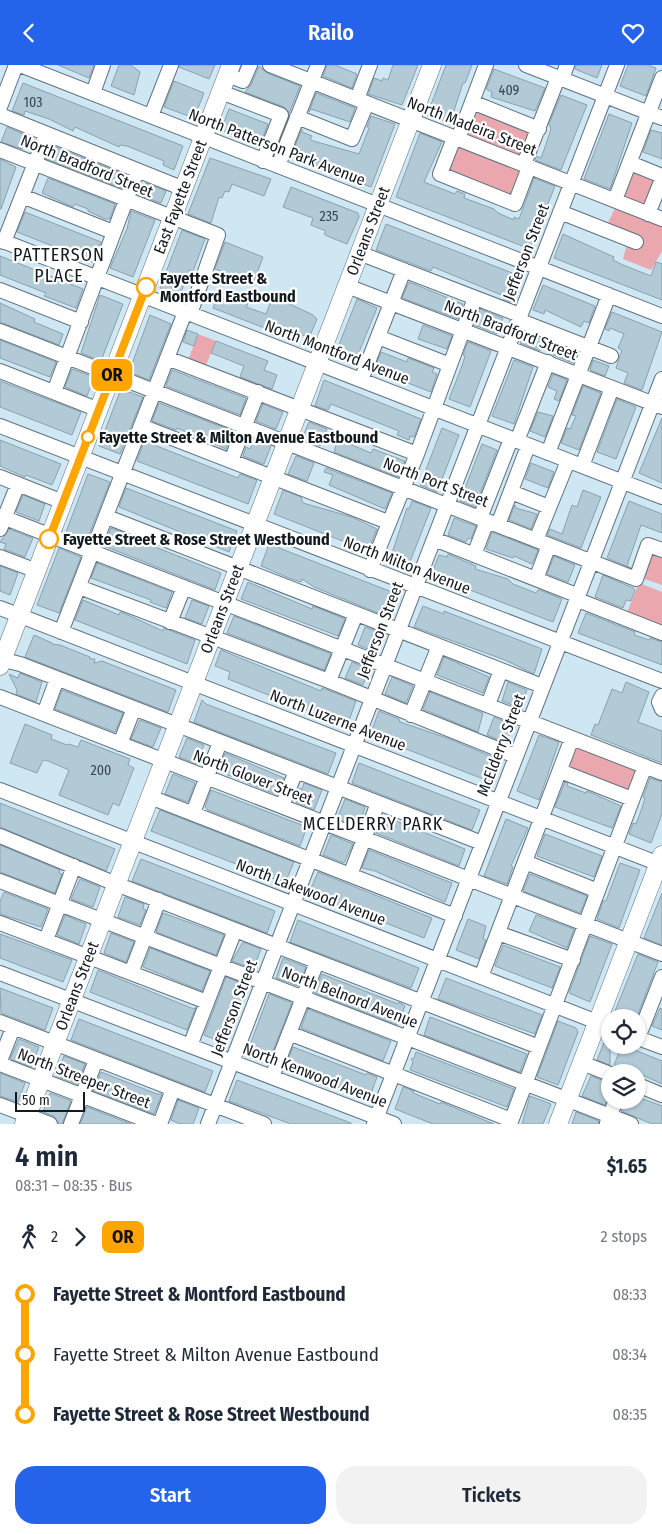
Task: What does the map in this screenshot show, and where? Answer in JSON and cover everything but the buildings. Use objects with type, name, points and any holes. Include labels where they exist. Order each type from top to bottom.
[{"type":"main road","name":"Orleans Street","points":[[25,1120],[432,65]]},
{"type":"main road","name":"East Fayette Street","points":[[1,662],[229,70]]},
{"type":"main road","points":[[609,1009],[629,941],[661,861]]},
{"type":"main road","points":[[558,1124],[582,1063],[601,1030]]},
{"type":"street","name":"North Patterson Park Avenue","points":[[18,65],[662,316]]},
{"type":"street","points":[[0,107],[18,65]]},
{"type":"street","points":[[93,93],[103,65]]},
{"type":"street","points":[[151,116],[170,65]]},
{"type":"street","points":[[229,70],[244,81],[250,65]]},
{"type":"street","name":"North Madeira Street","points":[[270,65],[287,68],[312,81],[410,121],[662,219]]},
{"type":"street","points":[[278,166],[318,65]]},
{"type":"street","points":[[298,117],[352,139],[370,65]]},
{"type":"street","points":[[486,65],[472,103],[440,175],[514,204],[539,129],[567,65]]},
{"type":"street","points":[[526,65],[655,115]]},
{"type":"street","name":"Jefferson Street","points":[[208,1124],[617,65]]},
{"type":"street","points":[[615,201],[630,163],[655,115],[662,78]]},
{"type":"street","points":[[221,92],[281,115],[263,161]]},
{"type":"street","points":[[472,103],[539,129]]},
{"type":"street","points":[[0,115],[184,189]]},
{"type":"street","points":[[2,241],[46,135]]},
{"type":"street","name":"North Bradford Street","points":[[0,150],[218,235],[187,313]]},
{"type":"street","points":[[630,163],[662,177],[648,213]]},
{"type":"street","points":[[54,392],[137,171]]},
{"type":"street","points":[[22,196],[113,232]]},
{"type":"street","points":[[560,212],[636,242]]},
{"type":"street","name":"North Montford Avenue","points":[[2,241],[662,497]]},
{"type":"street","points":[[360,253],[475,298],[611,356]]},
{"type":"street","points":[[361,380],[404,270]]},
{"type":"street","name":"North Bradford Street","points":[[347,286],[508,346],[657,405]]},
{"type":"street","points":[[0,290],[80,322]]},
{"type":"street","points":[[548,453],[609,295]]},
{"type":"street","points":[[370,570],[404,488],[475,298]]},
{"type":"street","points":[[61,632],[94,552],[167,358],[187,313]]},
{"type":"street","name":"North Port Street","points":[[0,331],[636,579],[648,545],[662,550]]},
{"type":"street","points":[[378,337],[450,365]]},
{"type":"street","points":[[167,358],[300,407],[417,454]]},
{"type":"street","points":[[474,555],[489,522],[548,362]]},
{"type":"street","points":[[0,371],[99,410]]},
{"type":"street","name":"McElderry Street","points":[[376,1121],[542,686],[579,598],[622,482],[657,405],[662,379]]},
{"type":"street","points":[[582,466],[612,388]]},
{"type":"street","points":[[231,461],[258,392]]},
{"type":"street","name":"North Milton Avenue","points":[[0,426],[662,681]]},
{"type":"street","points":[[141,426],[388,523]]},
{"type":"street","points":[[489,522],[511,492],[519,442]]},
{"type":"street","points":[[536,579],[549,507],[568,461]]},
{"type":"street","points":[[0,477],[63,502]]},
{"type":"street","points":[[18,484],[1,521],[50,535],[662,773]]},
{"type":"street","points":[[511,492],[549,507]]},
{"type":"street","points":[[107,517],[542,686]]},
{"type":"street","points":[[434,539],[536,579],[662,633]]},
{"type":"street","points":[[0,557],[36,571]]},
{"type":"street","points":[[79,587],[328,681],[515,756]]},
{"type":"street","points":[[170,622],[184,587]]},
{"type":"street","name":"North Luzerne Avenue","points":[[0,608],[615,846],[661,861]]},
{"type":"street","points":[[328,681],[356,613]]},
{"type":"street","points":[[412,715],[439,646]]},
{"type":"street","points":[[1,662],[57,679],[482,843]]},
{"type":"street","points":[[488,705],[501,670]]},
{"type":"street","points":[[44,714],[57,679]]},
{"type":"street","points":[[662,696],[659,702],[662,709]]},
{"type":"street","name":"North Glover Street","points":[[1,700],[44,714],[662,954]]},
{"type":"street","points":[[120,744],[134,709]]},
{"type":"street","points":[[481,977],[572,738]]},
{"type":"street","points":[[193,813],[220,742]]},
{"type":"street","points":[[289,1033],[511,1122],[644,766]]},
{"type":"street","points":[[282,807],[296,771]]},
{"type":"street","points":[[560,771],[632,799]]},
{"type":"street","name":"North Lakewood Avenue","points":[[0,790],[133,840],[601,1024]]},
{"type":"street","points":[[150,797],[455,915]]},
{"type":"street","points":[[350,875],[378,803]]},
{"type":"street","points":[[0,835],[116,884],[539,1047]]},
{"type":"street","points":[[525,862],[598,891]]},
{"type":"street","points":[[46,940],[74,866]]},
{"type":"street","name":"North Belnord Avenue","points":[[0,881],[567,1099],[608,1120],[632,1124]]},
{"type":"street","points":[[131,973],[159,900]]},
{"type":"street","points":[[0,923],[207,1002]]},
{"type":"street","points":[[190,1046],[235,930]]},
{"type":"street","points":[[498,933],[573,960]]},
{"type":"street","points":[[272,1077],[317,962]]},
{"type":"street","name":"North Kenwood Avenue","points":[[0,973],[272,1077],[376,1121],[394,1124]]},
{"type":"street","points":[[646,1021],[659,993],[662,977]]},
{"type":"street","points":[[0,1062],[7,1025],[258,1123]]},
{"type":"street","points":[[646,1041],[662,1047]]},
{"type":"street","points":[[71,1124],[96,1060]]},
{"type":"street","name":"North Streeper Street","points":[[0,1062],[41,1080],[156,1124]]},
{"type":"street","points":[[582,1063],[601,1070]]},
{"type":"street","points":[[646,1088],[662,1095]]},
{"type":"street","points":[[160,1124],[173,1089]]},
{"type":"street","points":[[0,1105],[25,1120],[50,1124]]},
{"type":"shaded area","points":[[474,107],[533,129],[523,160],[463,135]]},
{"type":"shaded area","points":[[460,144],[527,168],[514,199],[444,171],[452,153],[456,154]]},
{"type":"shaded area","points":[[632,169],[661,181],[650,208],[621,196]]},
{"type":"shaded area","points":[[617,204],[662,221],[662,251],[651,270],[623,259],[628,241],[607,225]]},
{"type":"shaded area","points":[[198,334],[216,341],[204,370],[187,363]]},
{"type":"shaded area","points":[[649,548],[662,553],[662,585],[639,577]]},
{"type":"shaded area","points":[[639,583],[662,592],[662,629],[626,615]]},
{"type":"shaded area","points":[[572,746],[638,771],[631,797],[565,771]]},
{"type":"bus line","name":"OR","points":[[49,539],[146,287]]},
{"type":"place","name":"Fayette Street & Montford Eastbound","points":[[146,287]]},
{"type":"place","name":"Fayette Street & Milton Avenue Eastbound","points":[[88,437]]},
{"type":"place","name":"Fayette Street & Rose Street Westbound","points":[[49,539]]},
{"type":"district","name":"PATTERSON PLACE","points":[[59,266]]},
{"type":"district","name":"MCELDERRY PARK","points":[[373,824]]}]
